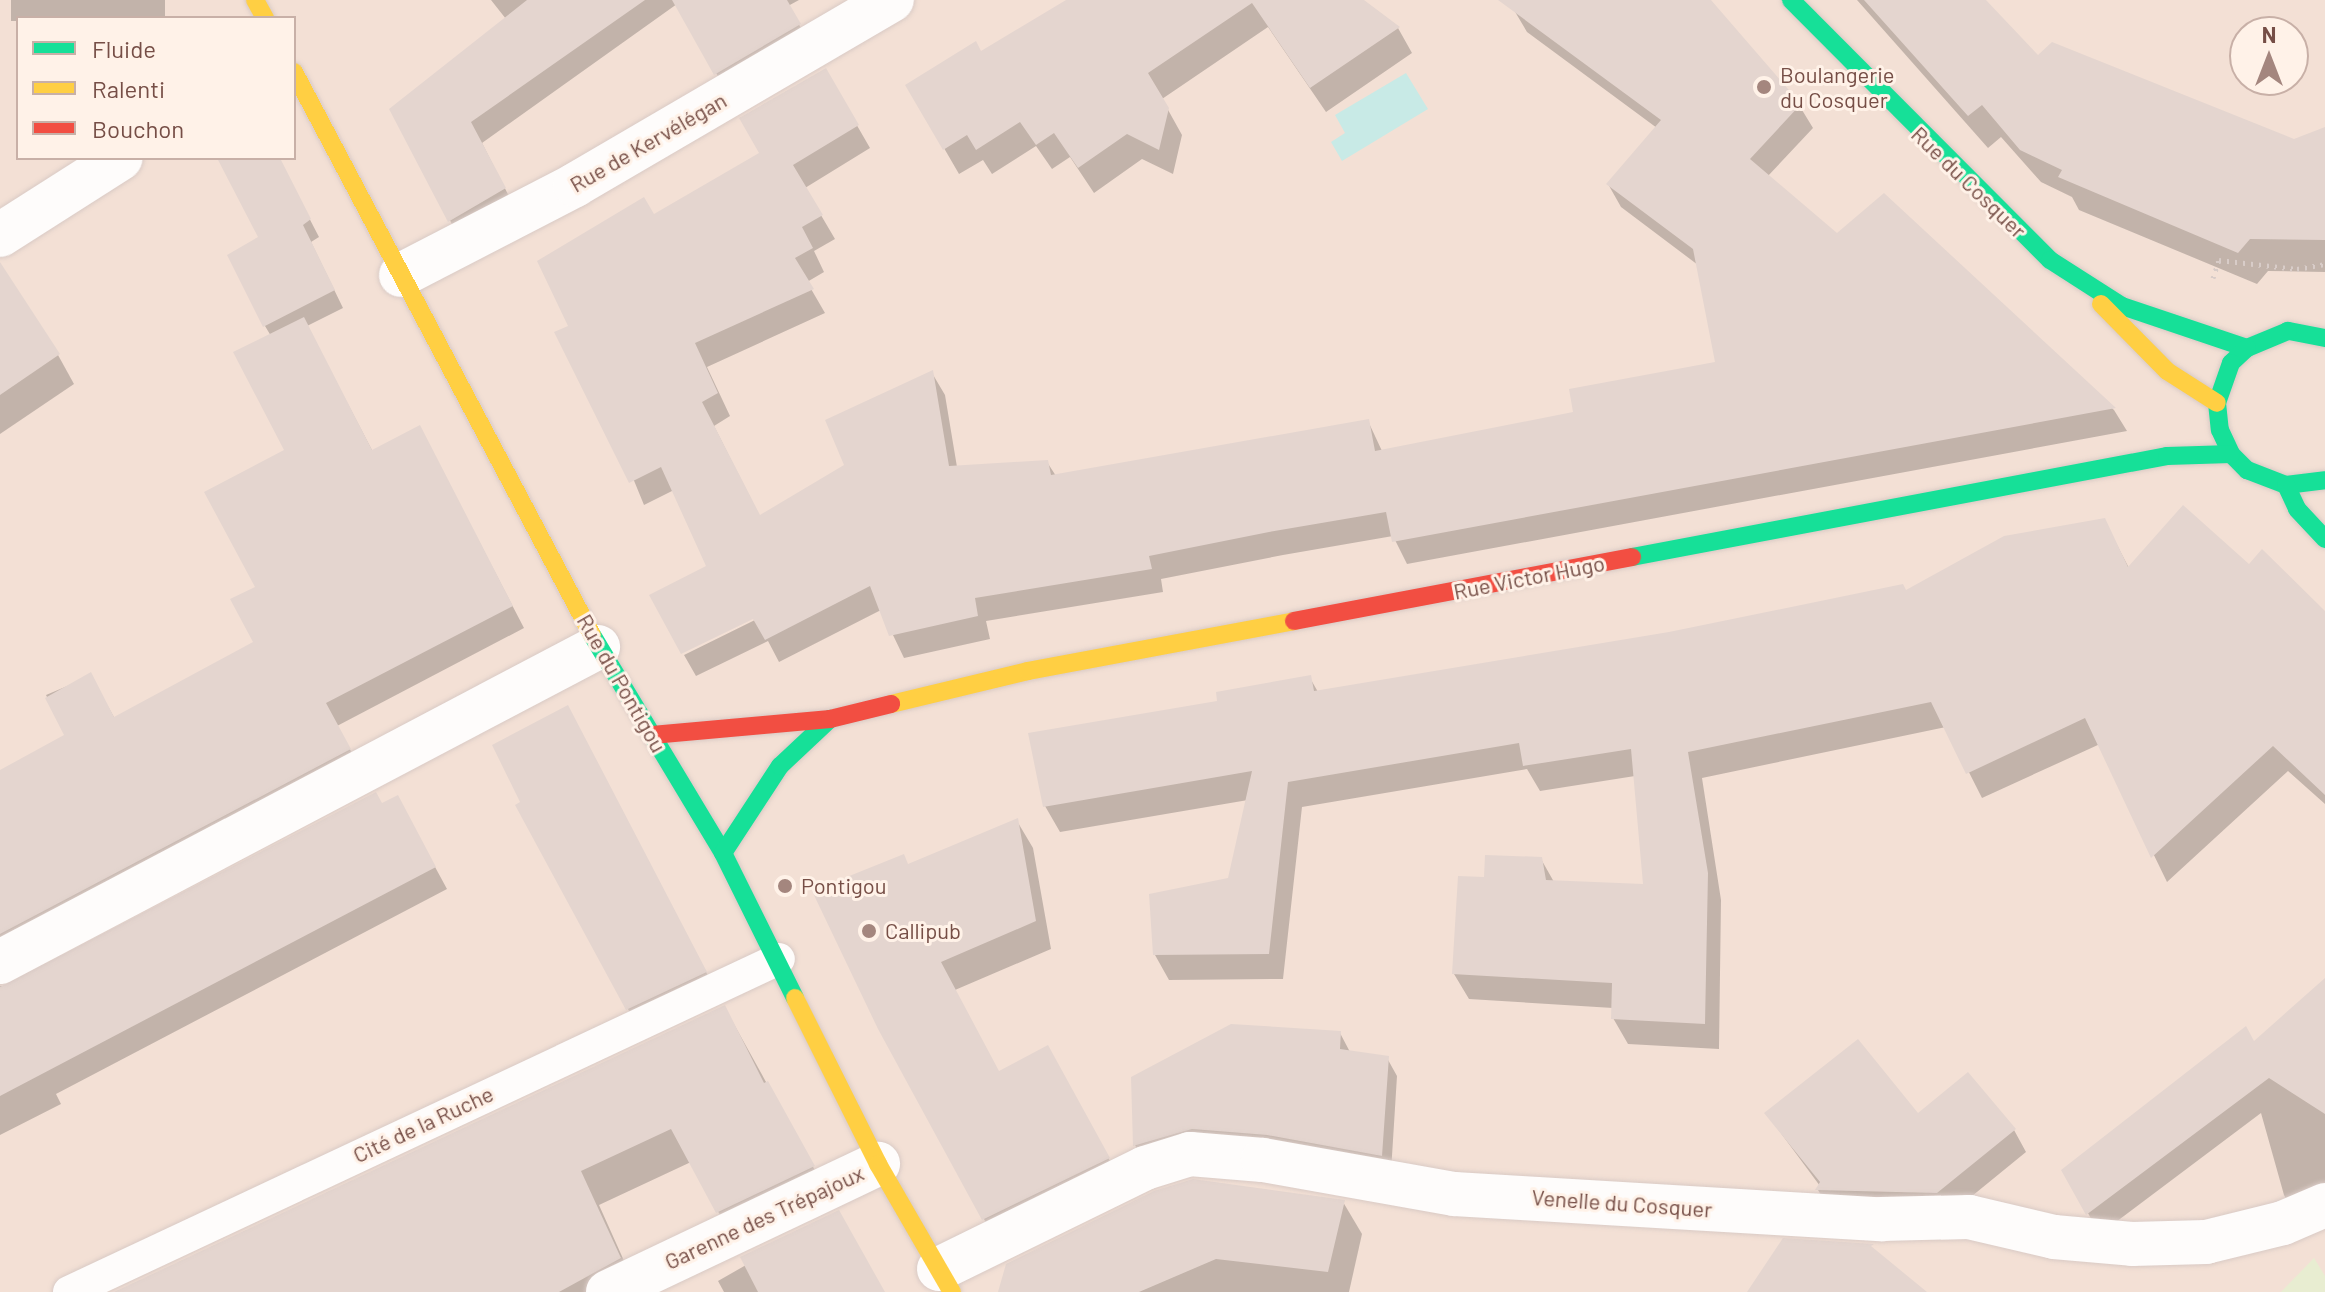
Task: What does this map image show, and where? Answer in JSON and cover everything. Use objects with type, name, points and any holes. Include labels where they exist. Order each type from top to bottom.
[{"type":"street","name":"Rue de Kervélégan","points":[[401,275],[575,185],[892,0]]},
{"type":"street","name":"Rue du Cosquer","points":[[1791,0],[1969,184],[2050,260],[2086,287],[2167,371],[2217,403]]},
{"type":"street","name":"Rue du Pontigou","points":[[296,76],[598,647],[723,853],[779,959],[878,1164],[945,1280]]},
{"type":"street","points":[[0,235],[118,160]]},
{"type":"street","name":"Rue du Cosquer","points":[[2086,287],[2158,321],[2247,348]]},
{"type":"street","points":[[2325,338],[2288,331],[2247,348],[2231,363],[2217,403],[2220,430],[2231,454],[2265,481],[2286,485],[2325,480]]},
{"type":"street","name":"Rue Victor Hugo","points":[[652,735],[830,719],[1028,671],[2167,456],[2231,454]]},
{"type":"street","points":[[2286,485],[2297,509],[2325,539]]},
{"type":"street","points":[[0,962],[598,647]]},
{"type":"street","name":"Rue Victor Hugo","points":[[723,853],[780,766],[830,719]]},
{"type":"street","name":"Venelle du Cosquer","points":[[945,1280],[1145,1168],[1190,1154],[1263,1160],[1454,1194],[1881,1219],[1969,1217],[2054,1237],[2118,1244],[2206,1242],[2283,1223],[2325,1205]]},
{"type":"street","name":"Garenne des Trépajoux","points":[[608,1292],[878,1164]]},
{"type":"lane","name":"Cité de la Ruche","points":[[69,1292],[779,959]]},
{"type":"path","points":[[2210,287],[2219,260],[2297,269],[2325,264]]},
{"type":"shaded area","points":[[0,0],[2325,0],[2325,1292],[0,1292]]},
{"type":"green space","points":[[2314,1258],[2325,1276],[2325,1292],[2281,1292]]},
{"type":"water","points":[[1406,73],[1428,109],[1342,161],[1331,142],[1345,133],[1335,115]]},
{"type":"building","points":[[527,0],[645,0],[471,122],[506,188],[448,222],[389,109]]},
{"type":"building","points":[[672,0],[787,0],[801,24],[714,75]]},
{"type":"building","points":[[1066,0],[1364,0],[1400,27],[1310,88],[1252,3],[1148,73],[1169,108],[1159,150],[1127,134],[1078,168],[1054,133],[1036,145],[1020,122],[976,150],[967,135],[943,150],[905,85],[976,41],[981,51]]},
{"type":"building","points":[[1498,0],[1711,0],[1801,104],[1750,159],[1837,233],[1884,193],[2116,408],[1392,542],[1386,512],[1269,532],[1149,556],[1152,569],[975,598],[978,616],[889,636],[870,586],[765,640],[753,619],[681,654],[649,595],[706,566],[661,467],[629,483],[554,332],[568,326],[537,261],[644,197],[654,214],[759,153],[739,118],[826,68],[859,125],[793,165],[823,215],[802,227],[813,248],[795,258],[814,289],[695,343],[718,393],[702,402],[760,515],[844,465],[825,420],[933,370],[949,466],[1048,460],[1051,475],[1369,419],[1375,451],[1573,412],[1569,389],[1715,362],[1693,249],[1606,184],[1661,120]]},
{"type":"building","points":[[1864,0],[1986,0],[2038,55],[2052,42],[2294,139],[2325,127],[2325,240],[2250,239],[2238,253],[2058,177],[2062,170],[2020,150],[1982,105],[1968,116]]},
{"type":"building","points":[[218,160],[281,160],[311,219],[303,225],[335,290],[263,327],[227,255],[258,237]]},
{"type":"building","points":[[0,262],[60,354],[0,395]]},
{"type":"building","points":[[304,317],[372,450],[420,425],[513,606],[326,703],[351,749],[0,934],[0,770],[64,735],[45,698],[91,672],[114,717],[253,642],[230,599],[255,587],[204,492],[284,450],[233,352]]},
{"type":"building","points":[[2183,505],[2249,564],[2262,549],[2325,611],[2325,795],[2273,746],[2151,858],[2085,718],[1966,774],[1931,702],[1688,752],[1708,873],[1705,1024],[1611,1019],[1612,983],[1452,974],[1458,876],[1484,877],[1485,855],[1542,857],[1546,880],[1643,884],[1631,749],[1523,766],[1519,743],[1288,782],[1269,954],[1153,955],[1149,894],[1228,878],[1252,771],[1043,807],[1028,733],[1217,701],[1216,692],[1311,675],[1314,691],[1669,632],[1903,584],[1906,590],[2004,536],[2105,518],[2128,567]]},
{"type":"building","points":[[568,705],[707,972],[626,1010],[515,805],[520,802],[492,745]]},
{"type":"building","points":[[376,792],[382,803],[398,795],[436,867],[0,1096],[0,987]]},
{"type":"building","points":[[1018,818],[1036,921],[941,962],[999,1071],[1048,1045],[1110,1158],[982,1220],[878,1029],[812,891],[904,854],[908,864]]},
{"type":"building","points":[[2325,978],[2325,1114],[2269,1078],[2086,1215],[2061,1170],[2246,1026],[2254,1041]]},
{"type":"building","points":[[725,1005],[764,1083],[768,1081],[815,1166],[716,1213],[671,1129],[581,1171],[621,1258],[559,1292],[114,1292]]},
{"type":"building","points":[[1231,1024],[1341,1031],[1340,1049],[1389,1056],[1382,1156],[1267,1135],[1192,1129],[1133,1146],[1131,1077]]},
{"type":"building","points":[[1858,1039],[1918,1113],[1968,1072],[2016,1129],[1937,1193],[1815,1190],[1820,1182],[1764,1113]]},
{"type":"building","points":[[1193,1179],[1345,1200],[1328,1272],[1216,1259],[1139,1292],[998,1292],[1006,1264],[1154,1191]]},
{"type":"building","points":[[839,1210],[885,1292],[758,1292],[740,1257]]},
{"type":"building","points":[[1783,1238],[1874,1244],[1871,1246],[1927,1292],[1747,1292]]},
{"type":"traffic: fast","points":[[1791,0],[2050,260],[2122,306],[2247,348]]},
{"type":"traffic: fast","points":[[2325,338],[2288,331],[2247,348],[2231,363],[2217,403],[2220,430],[2231,454],[2247,470],[2286,485],[2325,480]]},
{"type":"traffic: fast","points":[[1632,557],[2167,456],[2231,454]]},
{"type":"traffic: fast","points":[[2286,485],[2297,509],[2325,539]]},
{"type":"traffic: fast","points":[[592,635],[723,853],[795,998]]},
{"type":"traffic: fast","points":[[723,853],[780,766],[830,719]]},
{"type":"traffic: slow","points":[[255,0],[264,16]]},
{"type":"traffic: slow","points":[[296,76],[592,635]]},
{"type":"traffic: slow","points":[[2101,304],[2167,371],[2217,403]]},
{"type":"traffic: slow","points":[[891,704],[1028,671],[1294,621]]},
{"type":"traffic: slow","points":[[795,998],[878,1164],[952,1292]]},
{"type":"traffic: jam","points":[[1294,621],[1632,557]]},
{"type":"traffic: jam","points":[[652,735],[830,719],[891,704]]},
{"type":"place","name":"Boulangerie du Cosquer","points":[[1764,87]]},
{"type":"place","name":"Pontigou","points":[[785,886]]},
{"type":"place","name":"Callipub","points":[[869,931]]}]
